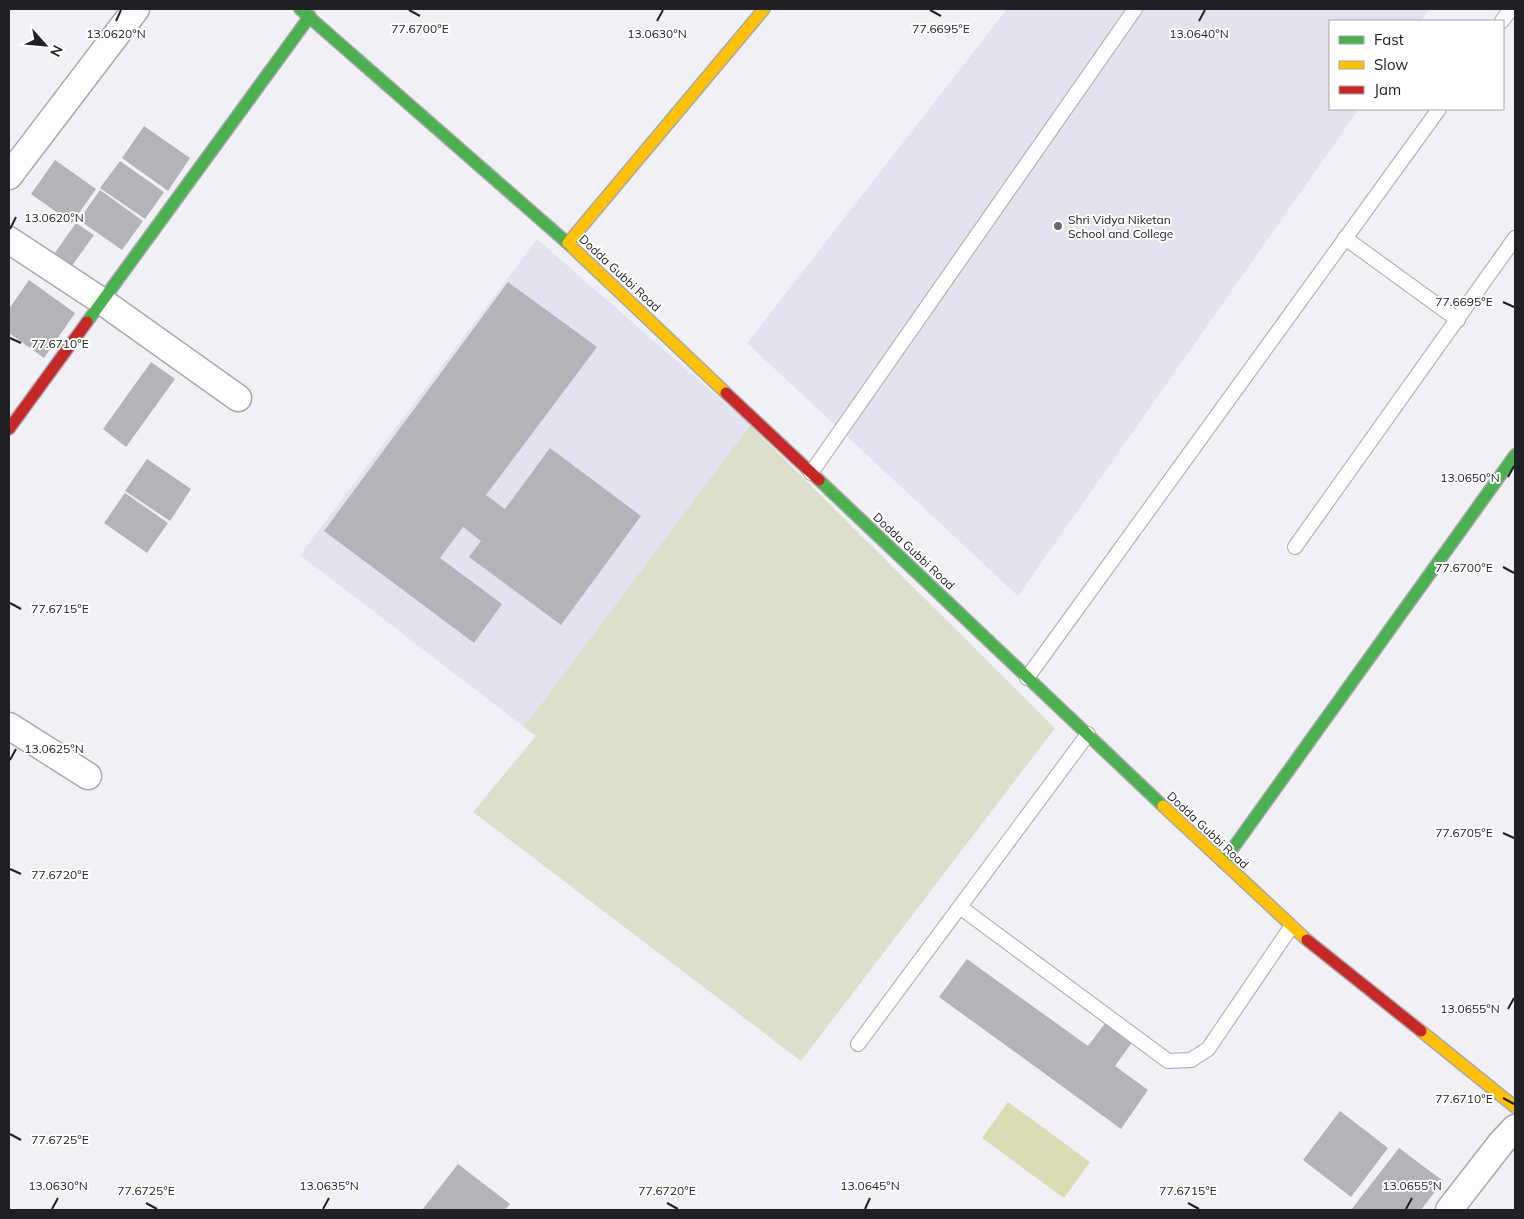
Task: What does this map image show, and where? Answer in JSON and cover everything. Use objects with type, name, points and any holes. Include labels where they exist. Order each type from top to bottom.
[{"type":"main road","name":"Dodda Gubbi Road","points":[[300,9],[568,243],[1291,927],[1515,1107]]},
{"type":"main road","points":[[568,243],[764,9]]},
{"type":"main road","points":[[9,429],[310,16]]},
{"type":"main road","points":[[1223,862],[1515,456]]},
{"type":"street","points":[[9,176],[136,9]]},
{"type":"street","points":[[9,240],[103,302],[238,398]]},
{"type":"street","points":[[9,726],[88,776]]},
{"type":"street","points":[[1448,1210],[1501,1142],[1515,1128]]},
{"type":"lane","points":[[811,473],[1135,9]]},
{"type":"lane","points":[[1503,20],[1511,9]]},
{"type":"lane","points":[[1027,678],[1438,110]]},
{"type":"lane","points":[[1345,238],[1458,320]]},
{"type":"lane","points":[[1295,547],[1515,238]]},
{"type":"lane","points":[[858,1044],[1088,734]]},
{"type":"lane","points":[[960,907],[1168,1061],[1190,1060],[1208,1049],[1291,927]]},
{"type":"shaded area","name":"Shri Vidya Niketan School and College","points":[[1007,9],[1429,9],[1422,20],[1329,20],[1329,110],[1358,110],[1018,596],[747,343]]},
{"type":"shaded area","points":[[537,239],[750,425],[524,727],[300,555]]},
{"type":"shaded area","points":[[750,425],[1055,728],[801,1061],[473,812],[536,736],[524,727]]},
{"type":"shaded area","points":[[1008,1102],[1090,1162],[1064,1198],[982,1138]]},
{"type":"building","points":[[144,126],[190,158],[168,191],[122,158]]},
{"type":"building","points":[[55,160],[96,189],[72,223],[31,194]]},
{"type":"building","points":[[120,161],[164,192],[145,219],[100,188]]},
{"type":"building","points":[[100,190],[143,221],[122,250],[79,220]]},
{"type":"building","points":[[76,223],[94,235],[69,270],[52,257]]},
{"type":"building","points":[[29,280],[75,313],[44,358],[9,333],[9,309]]},
{"type":"building","points":[[508,282],[597,347],[486,495],[505,509],[550,448],[641,516],[561,625],[469,557],[481,541],[463,527],[440,558],[502,604],[474,643],[324,531]]},
{"type":"building","points":[[151,362],[175,379],[126,447],[103,429]]},
{"type":"building","points":[[147,459],[191,489],[170,521],[125,491]]},
{"type":"building","points":[[125,493],[168,523],[147,553],[104,523]]},
{"type":"building","points":[[967,959],[1088,1046],[1106,1022],[1133,1041],[1115,1066],[1148,1090],[1121,1129],[939,997]]},
{"type":"building","points":[[1340,1111],[1388,1148],[1351,1197],[1303,1160]]},
{"type":"building","points":[[1399,1148],[1443,1181],[1421,1210],[1351,1210]]},
{"type":"building","points":[[458,1164],[510,1204],[505,1210],[422,1210]]},
{"type":"traffic: fast","points":[[300,9],[572,247]]},
{"type":"traffic: fast","points":[[87,322],[310,16]]},
{"type":"traffic: fast","points":[[1223,862],[1515,455]]},
{"type":"traffic: fast","points":[[819,480],[1163,806]]},
{"type":"traffic: slow","points":[[568,243],[764,9]]},
{"type":"traffic: slow","points":[[572,247],[726,393]]},
{"type":"traffic: slow","points":[[1163,806],[1307,940]]},
{"type":"traffic: slow","points":[[1421,1031],[1515,1107]]},
{"type":"traffic: jam","points":[[9,429],[87,322]]},
{"type":"traffic: jam","points":[[726,393],[819,480]]},
{"type":"traffic: jam","points":[[1307,940],[1421,1031]]},
{"type":"place","name":"Shri Vidya Niketan School and College","points":[[1058,226]]}]
